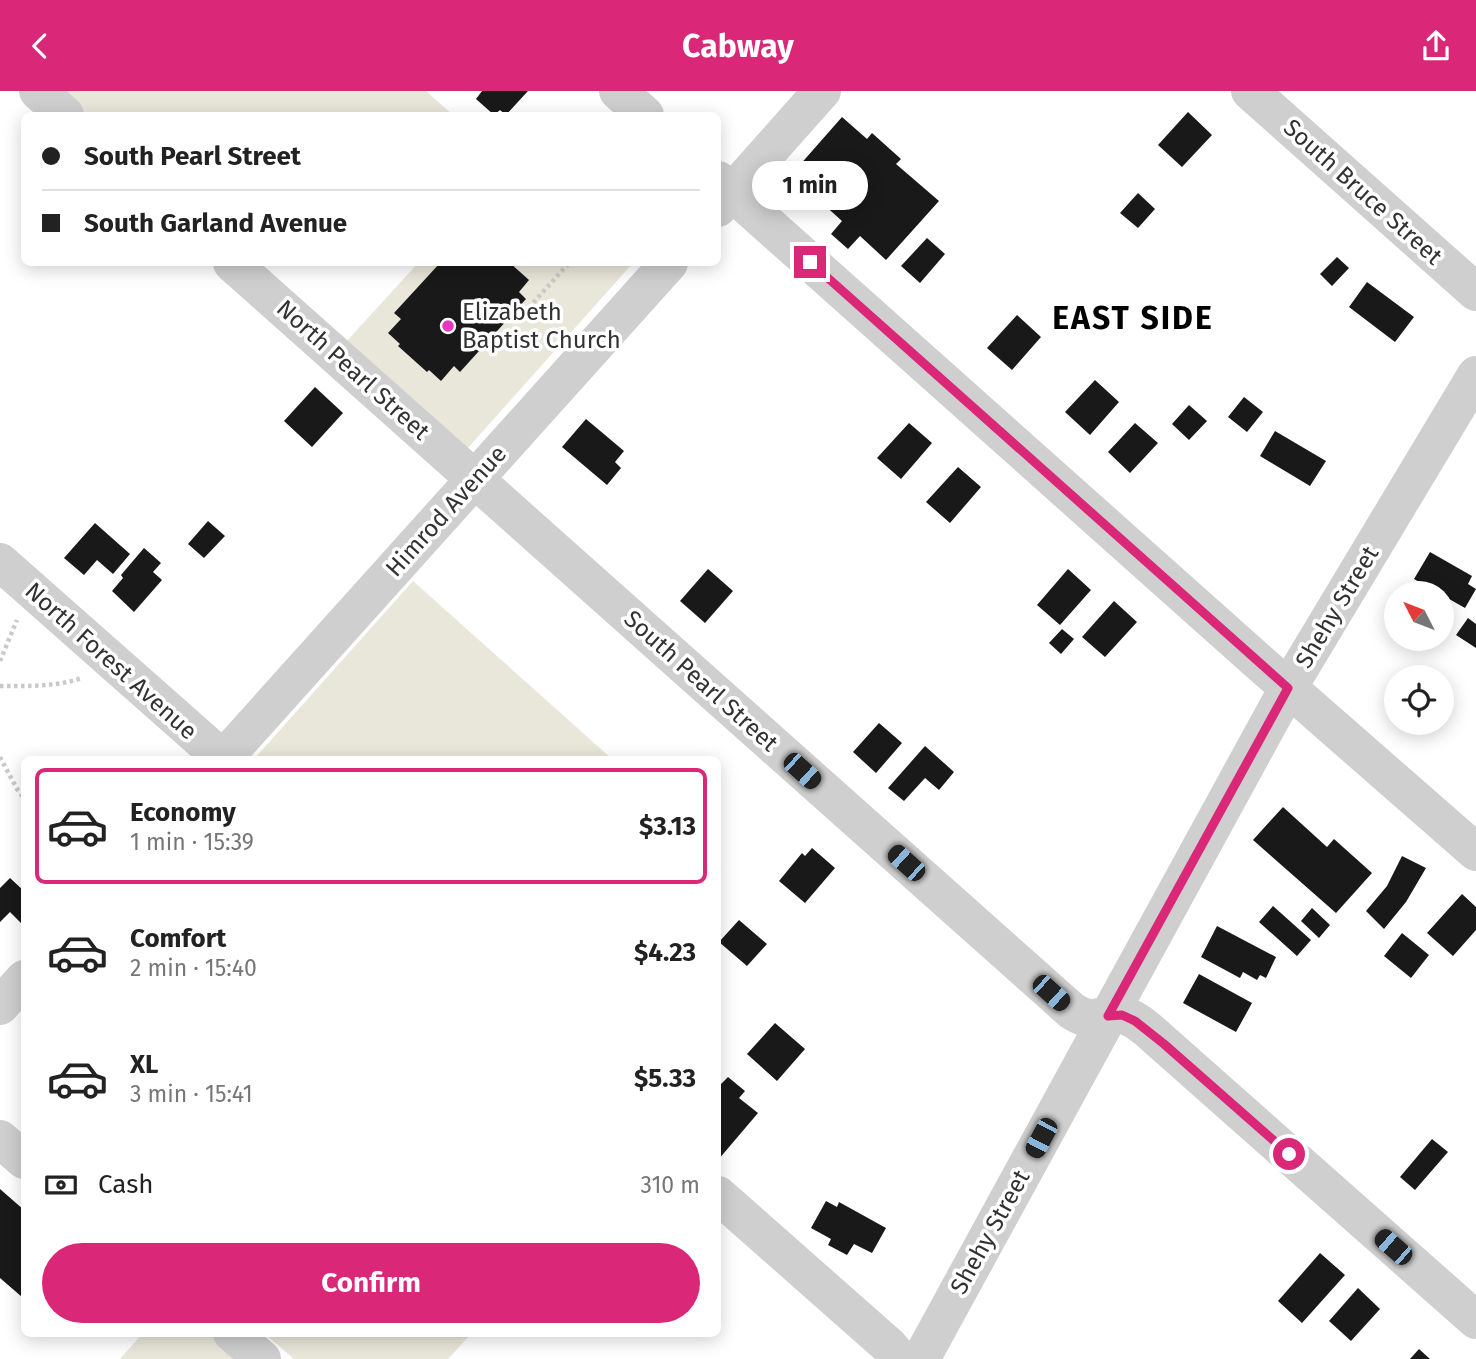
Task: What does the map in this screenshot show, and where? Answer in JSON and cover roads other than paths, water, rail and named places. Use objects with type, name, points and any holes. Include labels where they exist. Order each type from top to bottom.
[{"type":"street","points":[[38,91],[62,112]]},
{"type":"street","points":[[618,91],[642,112]]},
{"type":"street","points":[[822,91],[722,193],[1476,852]]},
{"type":"street","name":"South Bruce Street","points":[[1250,91],[1476,292]]},
{"type":"street","name":"North Pearl Street","points":[[235,266],[474,478]]},
{"type":"street","name":"Himrod Avenue","points":[[226,756],[666,266]]},
{"type":"street","name":"Shehy Street","points":[[921,1359],[1288,688],[1476,375]]},
{"type":"street","name":"South Pearl Street","points":[[474,478],[1072,1011],[1082,1017],[1122,1015],[1133,1019],[1476,1320]]},
{"type":"street","name":"North Forest Avenue","points":[[0,562],[220,756]]},
{"type":"street","points":[[0,1006],[21,982]]},
{"type":"street","points":[[0,1139],[21,1157]]},
{"type":"street","points":[[721,1198],[901,1359]]},
{"type":"street","points":[[237,1337],[262,1359]]},
{"type":"place","name":"Elizabeth Baptist Church","points":[[448,326]]},
{"type":"district","name":"EAST SIDE","points":[[1133,318]]}]
